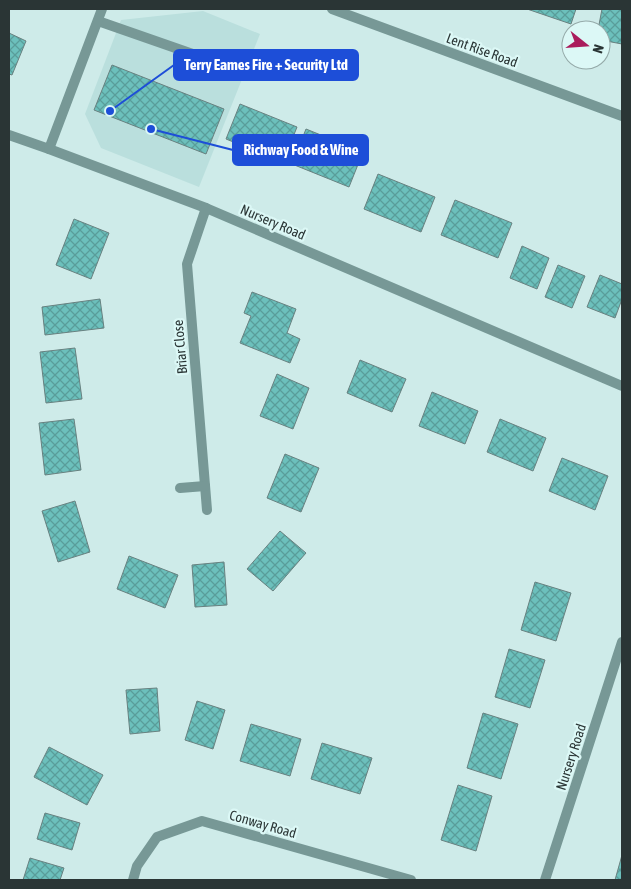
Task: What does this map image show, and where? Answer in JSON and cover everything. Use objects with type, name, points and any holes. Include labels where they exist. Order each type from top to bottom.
[{"type":"street","points":[[49,149],[102,9]]},
{"type":"street","name":"Lent Rise Road","points":[[332,9],[622,116]]},
{"type":"street","points":[[98,21],[230,67]]},
{"type":"street","name":"Nursery Road","points":[[9,135],[206,208],[622,386]]},
{"type":"street","name":"Briar Close","points":[[206,208],[187,264],[207,510]]},
{"type":"street","points":[[180,488],[205,486]]},
{"type":"street","name":"Nursery Road","points":[[546,880],[622,642]]},
{"type":"street","name":"Conway Road","points":[[133,880],[137,866],[157,837],[202,820],[411,880]]},
{"type":"shaded area","points":[[203,11],[260,34],[199,187],[101,148],[85,114],[121,20]]},
{"type":"building","points":[[527,9],[576,9],[572,20],[561,21]]},
{"type":"building","points":[[602,9],[622,9],[622,44],[611,42],[611,20],[600,20]]},
{"type":"building","points":[[9,33],[26,41],[12,75],[9,74]]},
{"type":"building","points":[[112,65],[224,109],[206,154],[94,110]]},
{"type":"building","points":[[240,104],[297,127],[283,162],[226,139]]},
{"type":"building","points":[[306,129],[363,152],[349,187],[292,164]]},
{"type":"building","points":[[378,174],[435,197],[421,232],[364,209]]},
{"type":"building","points":[[455,200],[512,223],[498,258],[441,235]]},
{"type":"building","points":[[74,219],[109,233],[91,279],[56,265]]},
{"type":"building","points":[[522,246],[549,258],[537,289],[510,278]]},
{"type":"building","points":[[558,265],[585,276],[572,308],[545,297]]},
{"type":"building","points":[[600,275],[622,284],[622,299],[615,318],[587,307]]},
{"type":"building","points":[[252,292],[296,309],[287,333],[300,339],[290,363],[240,343],[251,316],[244,313]]},
{"type":"building","points":[[100,299],[104,328],[45,335],[42,307]]},
{"type":"building","points":[[75,348],[82,399],[46,403],[40,352]]},
{"type":"building","points":[[360,360],[406,379],[392,412],[347,393]]},
{"type":"building","points":[[277,374],[309,388],[293,429],[260,416]]},
{"type":"building","points":[[432,392],[478,411],[465,444],[419,426]]},
{"type":"building","points":[[74,419],[81,470],[45,475],[39,423]]},
{"type":"building","points":[[500,419],[546,438],[533,471],[487,452]]},
{"type":"building","points":[[285,454],[319,468],[301,512],[267,498]]},
{"type":"building","points":[[562,458],[608,476],[595,510],[549,491]]},
{"type":"building","points":[[75,501],[90,552],[58,562],[42,511]]},
{"type":"building","points":[[280,531],[306,553],[273,591],[247,569]]},
{"type":"building","points":[[129,556],[178,575],[165,608],[117,589]]},
{"type":"building","points":[[224,562],[227,605],[195,607],[192,565]]},
{"type":"building","points":[[535,582],[571,593],[556,641],[521,630]]},
{"type":"building","points":[[509,649],[545,660],[530,708],[495,697]]},
{"type":"building","points":[[157,688],[160,731],[130,734],[126,690]]},
{"type":"building","points":[[197,701],[225,710],[213,749],[185,740]]},
{"type":"building","points":[[483,713],[518,724],[501,779],[467,768]]},
{"type":"building","points":[[251,724],[301,739],[290,776],[240,761]]},
{"type":"building","points":[[322,743],[372,758],[360,794],[311,779]]},
{"type":"building","points":[[49,747],[103,775],[87,805],[34,777]]},
{"type":"building","points":[[458,785],[492,796],[476,851],[441,840]]},
{"type":"building","points":[[45,813],[80,823],[72,850],[37,839]]},
{"type":"building","points":[[622,855],[622,880],[615,880]]},
{"type":"building","points":[[30,858],[64,868],[60,880],[23,880]]},
{"type":"place","name":"Terry Eames Fire + Security Ltd","points":[[110,111]]},
{"type":"place","name":"Richway Food & Wine","points":[[151,129]]}]
